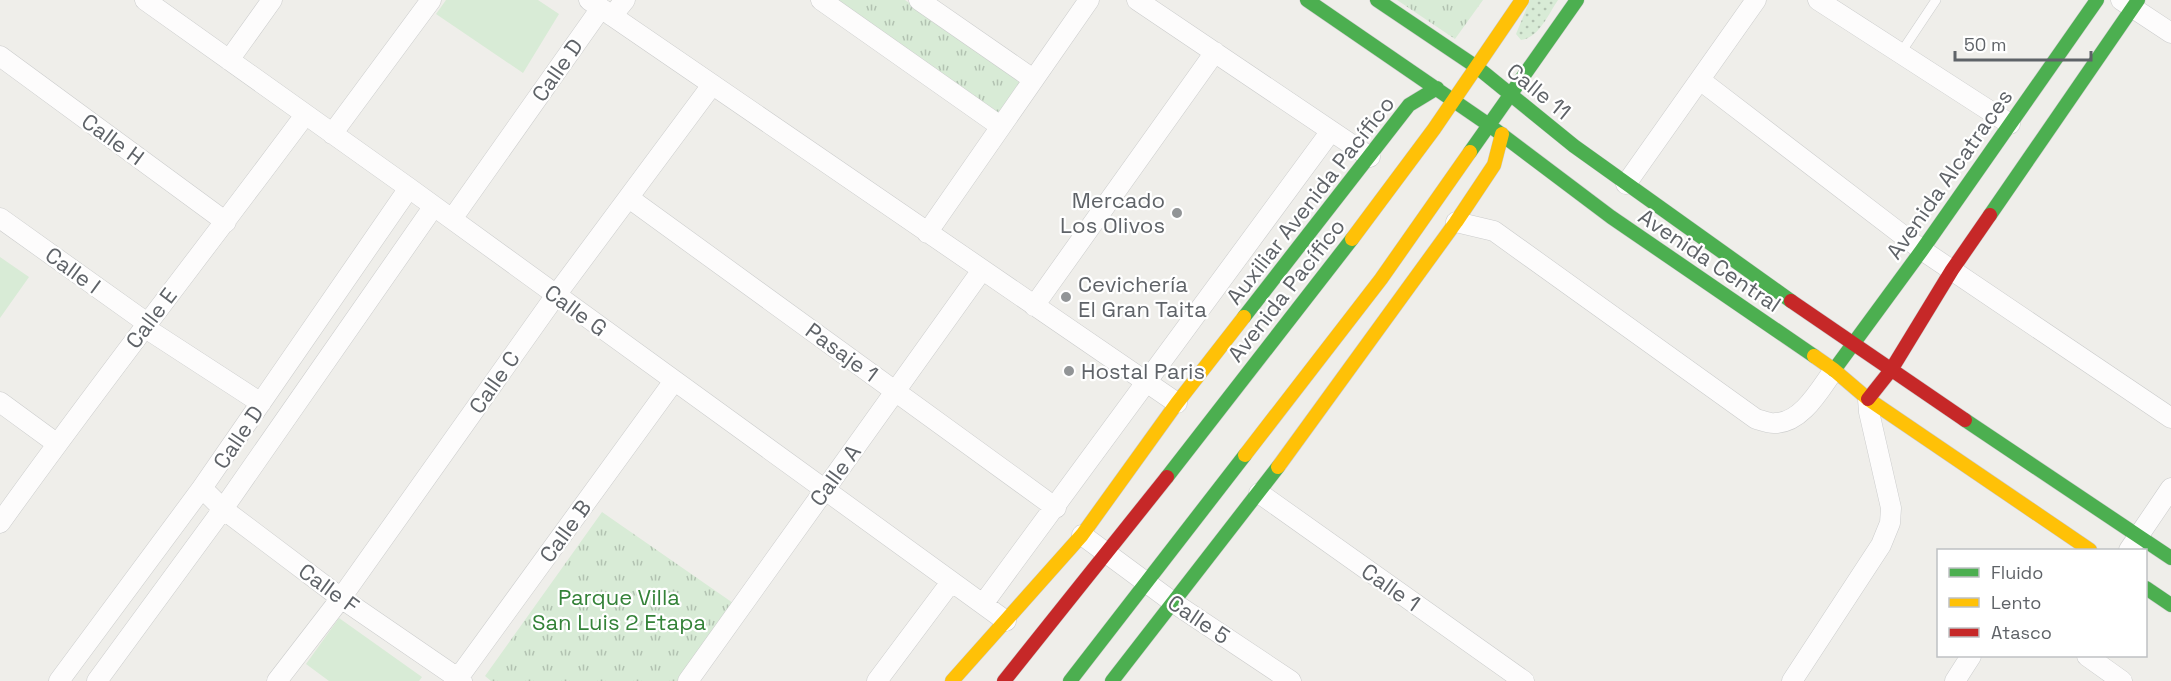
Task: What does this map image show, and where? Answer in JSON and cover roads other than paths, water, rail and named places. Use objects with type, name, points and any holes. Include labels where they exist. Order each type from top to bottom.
[{"type":"main road","name":"Avenida Central","points":[[1307,0],[1502,134],[1611,218],[1834,370],[1868,399],[2089,549]]},
{"type":"main road","points":[[1377,0],[1479,68]]},
{"type":"main road","name":"Avenida Pacífico","points":[[1004,681],[1108,555],[1339,257],[1479,68],[1522,0]]},
{"type":"main road","points":[[1070,681],[1145,581],[1381,279],[1577,0]]},
{"type":"main road","name":"Avenida Alcatraces","points":[[1834,370],[1922,250],[2097,0]]},
{"type":"main road","points":[[1868,399],[1891,370],[1952,270],[2130,2]]},
{"type":"main road","name":"Calle 11","points":[[1479,68],[1574,146]]},
{"type":"main road","name":"Auxiliar Avenida Pacífico","points":[[952,681],[1082,535],[1177,404],[1409,105],[1437,88]]},
{"type":"main road","points":[[1112,681],[1259,494],[1456,222],[1494,165],[1502,134]]},
{"type":"main road","name":"Avenida Central","points":[[1574,146],[2134,543],[2171,558]]},
{"type":"main road","points":[[2147,589],[2171,605]]},
{"type":"street","name":"Calle G","points":[[145,0],[434,206],[1006,621]]},
{"type":"street","points":[[229,60],[272,0]]},
{"type":"street","points":[[332,134],[431,0]]},
{"type":"street","points":[[600,8],[625,0]]},
{"type":"street","points":[[821,0],[1000,126]]},
{"type":"street","points":[[919,0],[1033,80]]},
{"type":"street","points":[[927,233],[1089,0]]},
{"type":"street","points":[[1137,0],[1370,158]]},
{"type":"street","points":[[1626,184],[1756,0]]},
{"type":"street","points":[[1818,0],[2010,124]]},
{"type":"street","points":[[2130,2],[2171,33]]},
{"type":"street","points":[[600,8],[1177,404]]},
{"type":"street","name":"Calle D","points":[[452,219],[600,8]]},
{"type":"street","points":[[1034,306],[1215,52]]},
{"type":"street","name":"Calle H","points":[[0,56],[226,222]]},
{"type":"street","points":[[1700,80],[1922,250],[2171,418]]},
{"type":"street","name":"Calle C","points":[[277,681],[341,598],[556,295],[712,85]]},
{"type":"street","name":"Calle E","points":[[0,523],[56,443],[305,115]]},
{"type":"street","points":[[983,604],[1331,131]]},
{"type":"street","name":"Calle D","points":[[59,681],[202,488],[409,188]]},
{"type":"street","name":"Pasaje 1","points":[[629,198],[1056,507]]},
{"type":"street","name":"Calle D","points":[[97,681],[223,509],[434,206]]},
{"type":"street","name":"Calle I","points":[[0,218],[145,325],[261,403]]},
{"type":"street","points":[[1456,222],[1494,231],[1756,419],[1775,423],[1793,418],[1812,400],[1834,370]]},
{"type":"street","name":"Calle A","points":[[688,681],[982,270]]},
{"type":"street","name":"Calle B","points":[[459,680],[674,381]]},
{"type":"street","points":[[1792,681],[1881,545],[1890,523],[1891,508],[1868,399]]},
{"type":"street","points":[[0,402],[56,443]]},
{"type":"street","name":"Calle F","points":[[202,488],[223,509],[341,598],[459,680]]},
{"type":"street","points":[[2134,543],[2171,488]]},
{"type":"street","name":"Calle 1","points":[[1259,494],[1524,681]]},
{"type":"street","points":[[1082,535],[1108,555]]},
{"type":"street","name":"Calle 5","points":[[1108,555],[1288,680]]},
{"type":"street","points":[[878,681],[951,582]]},
{"type":"street","points":[[1955,681],[1970,657]]},
{"type":"street","points":[[2088,657],[2122,681]]},
{"type":"lane","points":[[1900,54],[1936,0]]},
{"type":"place","name":"Mercado Los Olivos","points":[[1177,213]]},
{"type":"place","name":"Cevichería El Gran Taita","points":[[1066,297]]},
{"type":"place","name":"Hostal Paris","points":[[1069,371]]},
{"type":"park label","name":"Parque Villa San Luis 2 Etapa","points":[[619,610]]}]
